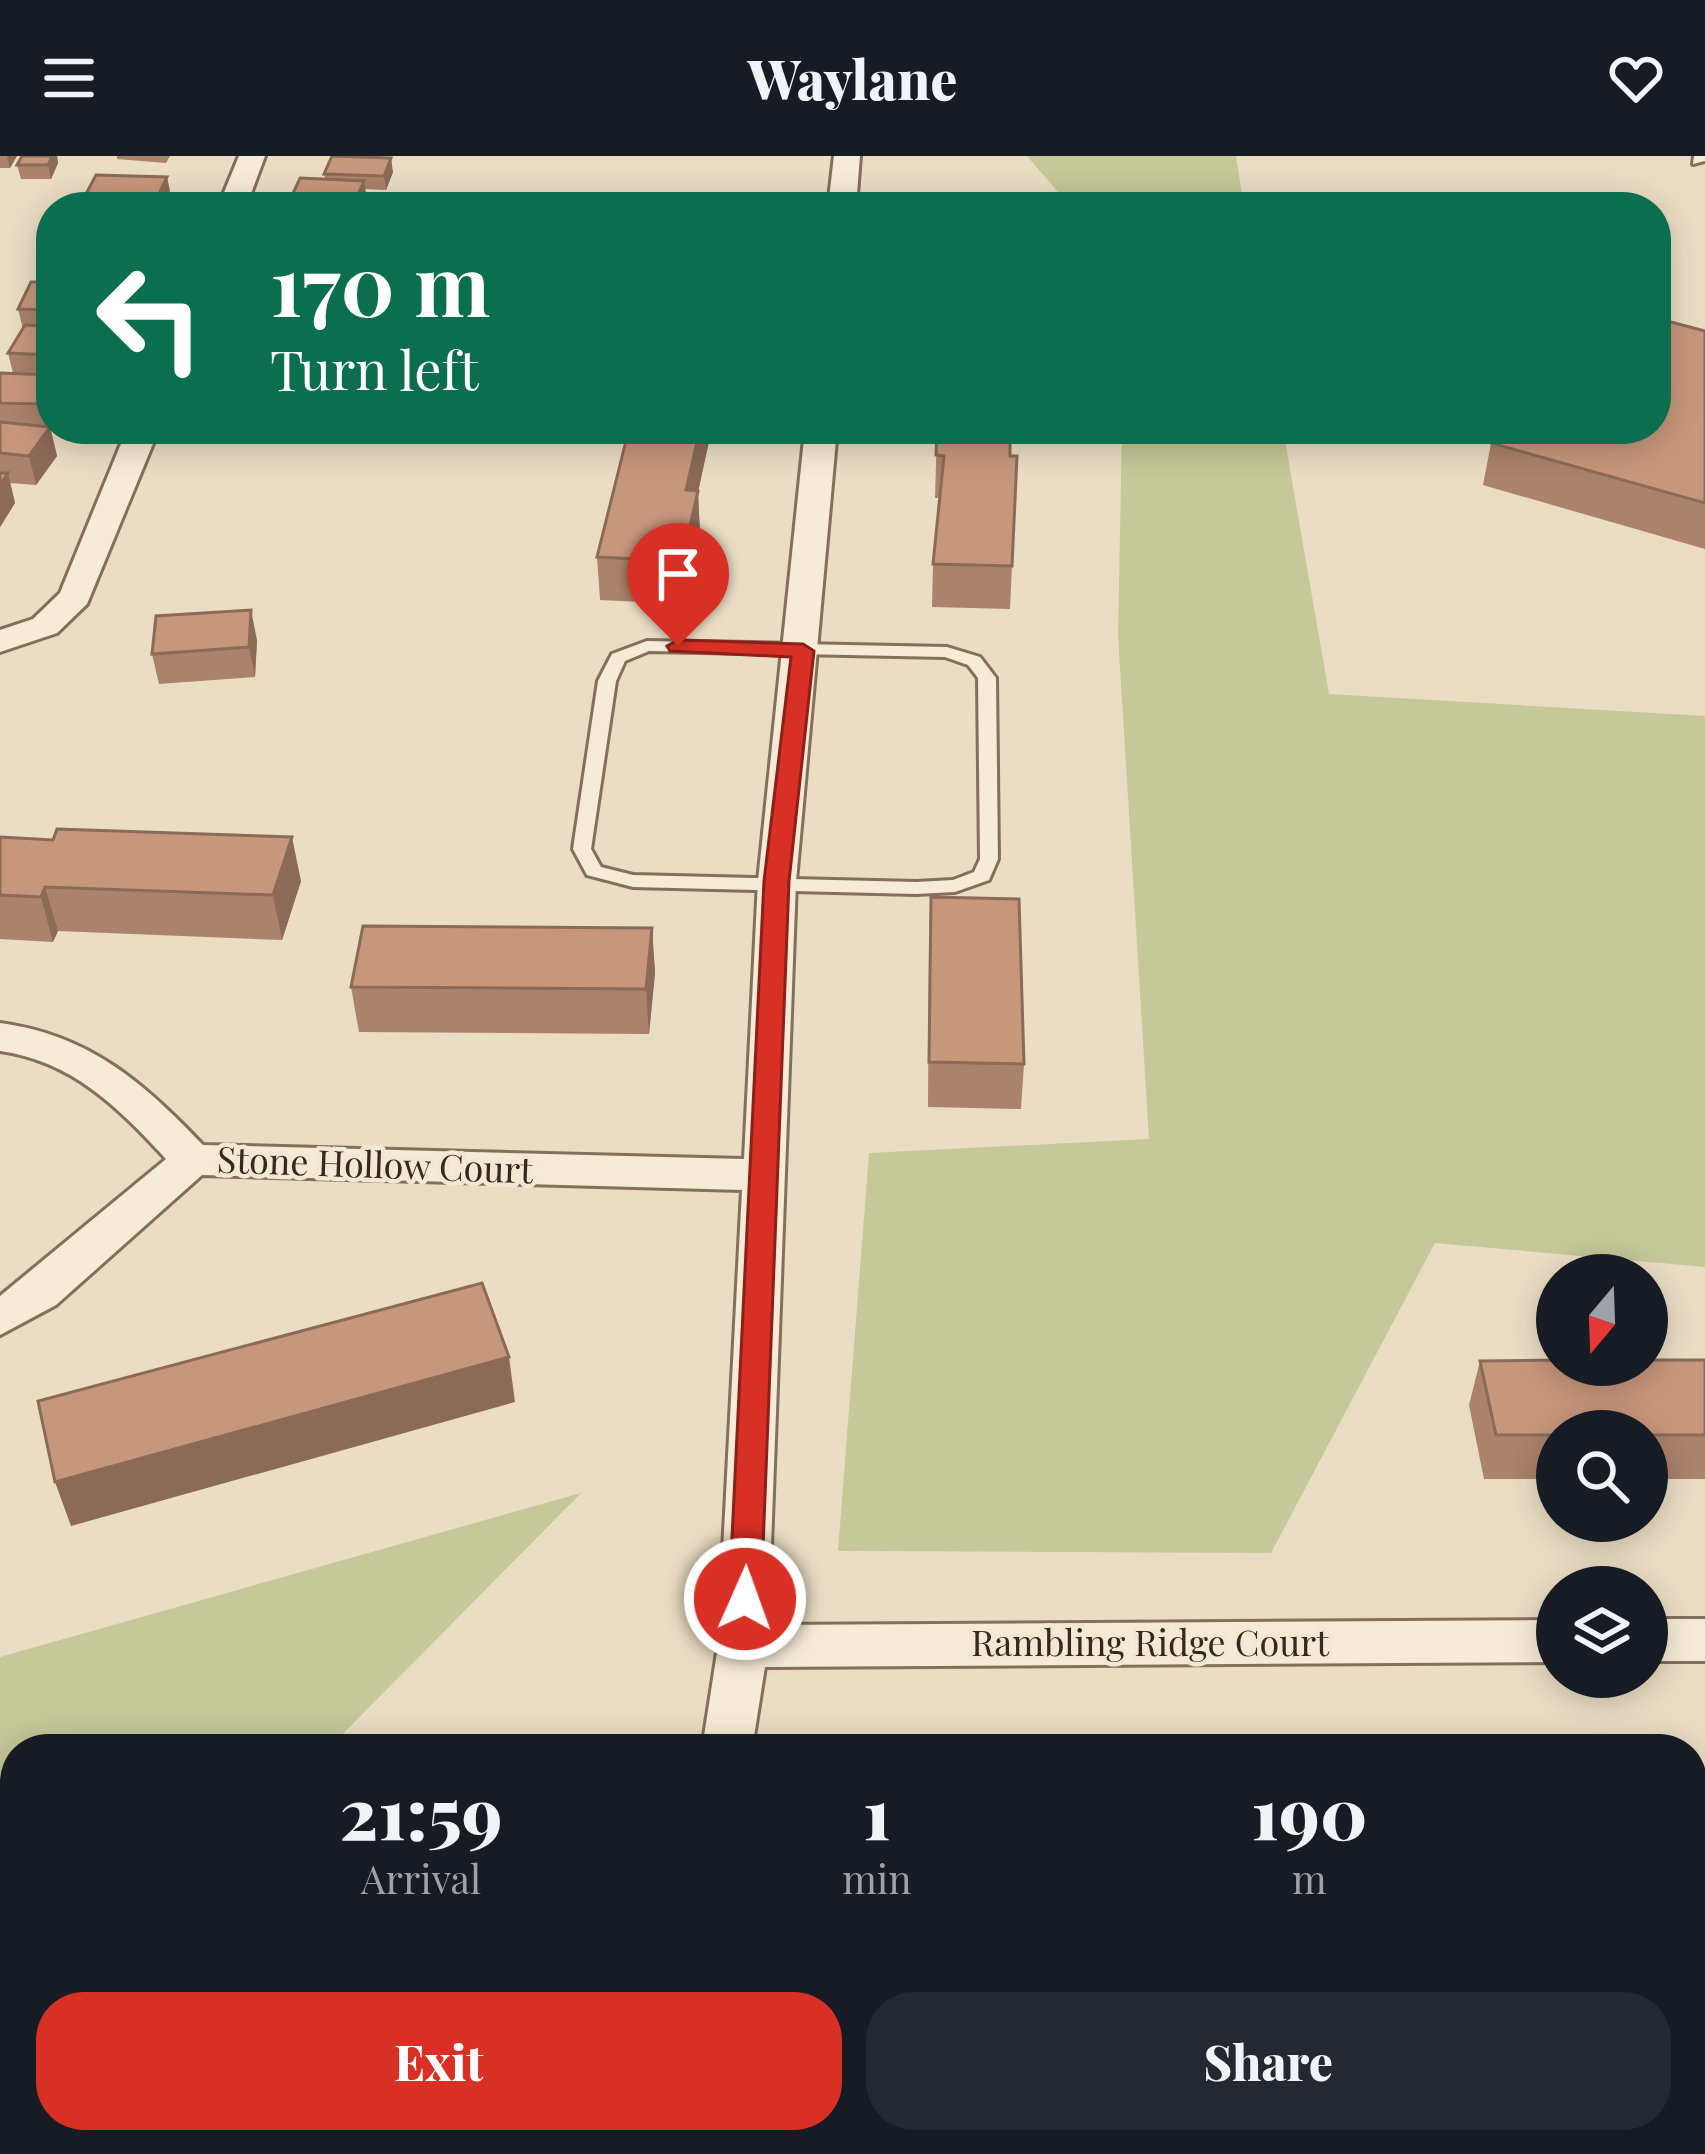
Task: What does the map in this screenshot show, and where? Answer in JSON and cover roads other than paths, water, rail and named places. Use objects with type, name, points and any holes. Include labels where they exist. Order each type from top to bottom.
[{"type":"street","points":[[238,192],[252,156]]},
{"type":"street","points":[[843,192],[847,156]]},
{"type":"street","points":[[0,642],[45,626],[76,597],[137,444]]},
{"type":"street","points":[[729,1734],[743,1646],[776,881],[803,651],[820,444]]},
{"type":"street","name":"Stone Hollow Court","points":[[16,1038],[76,1055],[118,1082],[192,1160],[762,1175]]},
{"type":"street","points":[[0,1318],[40,1293],[192,1160]]},
{"type":"street","points":[[1668,1640],[1705,1640]]},
{"type":"street","name":"Rambling Ridge Court","points":[[743,1646],[1536,1641]]},
{"type":"lane","points":[[647,646],[803,651],[946,652],[974,661],[987,678],[989,859],[982,876],[956,886],[633,881],[594,871],[582,849],[607,681],[618,658],[647,646]]}]
